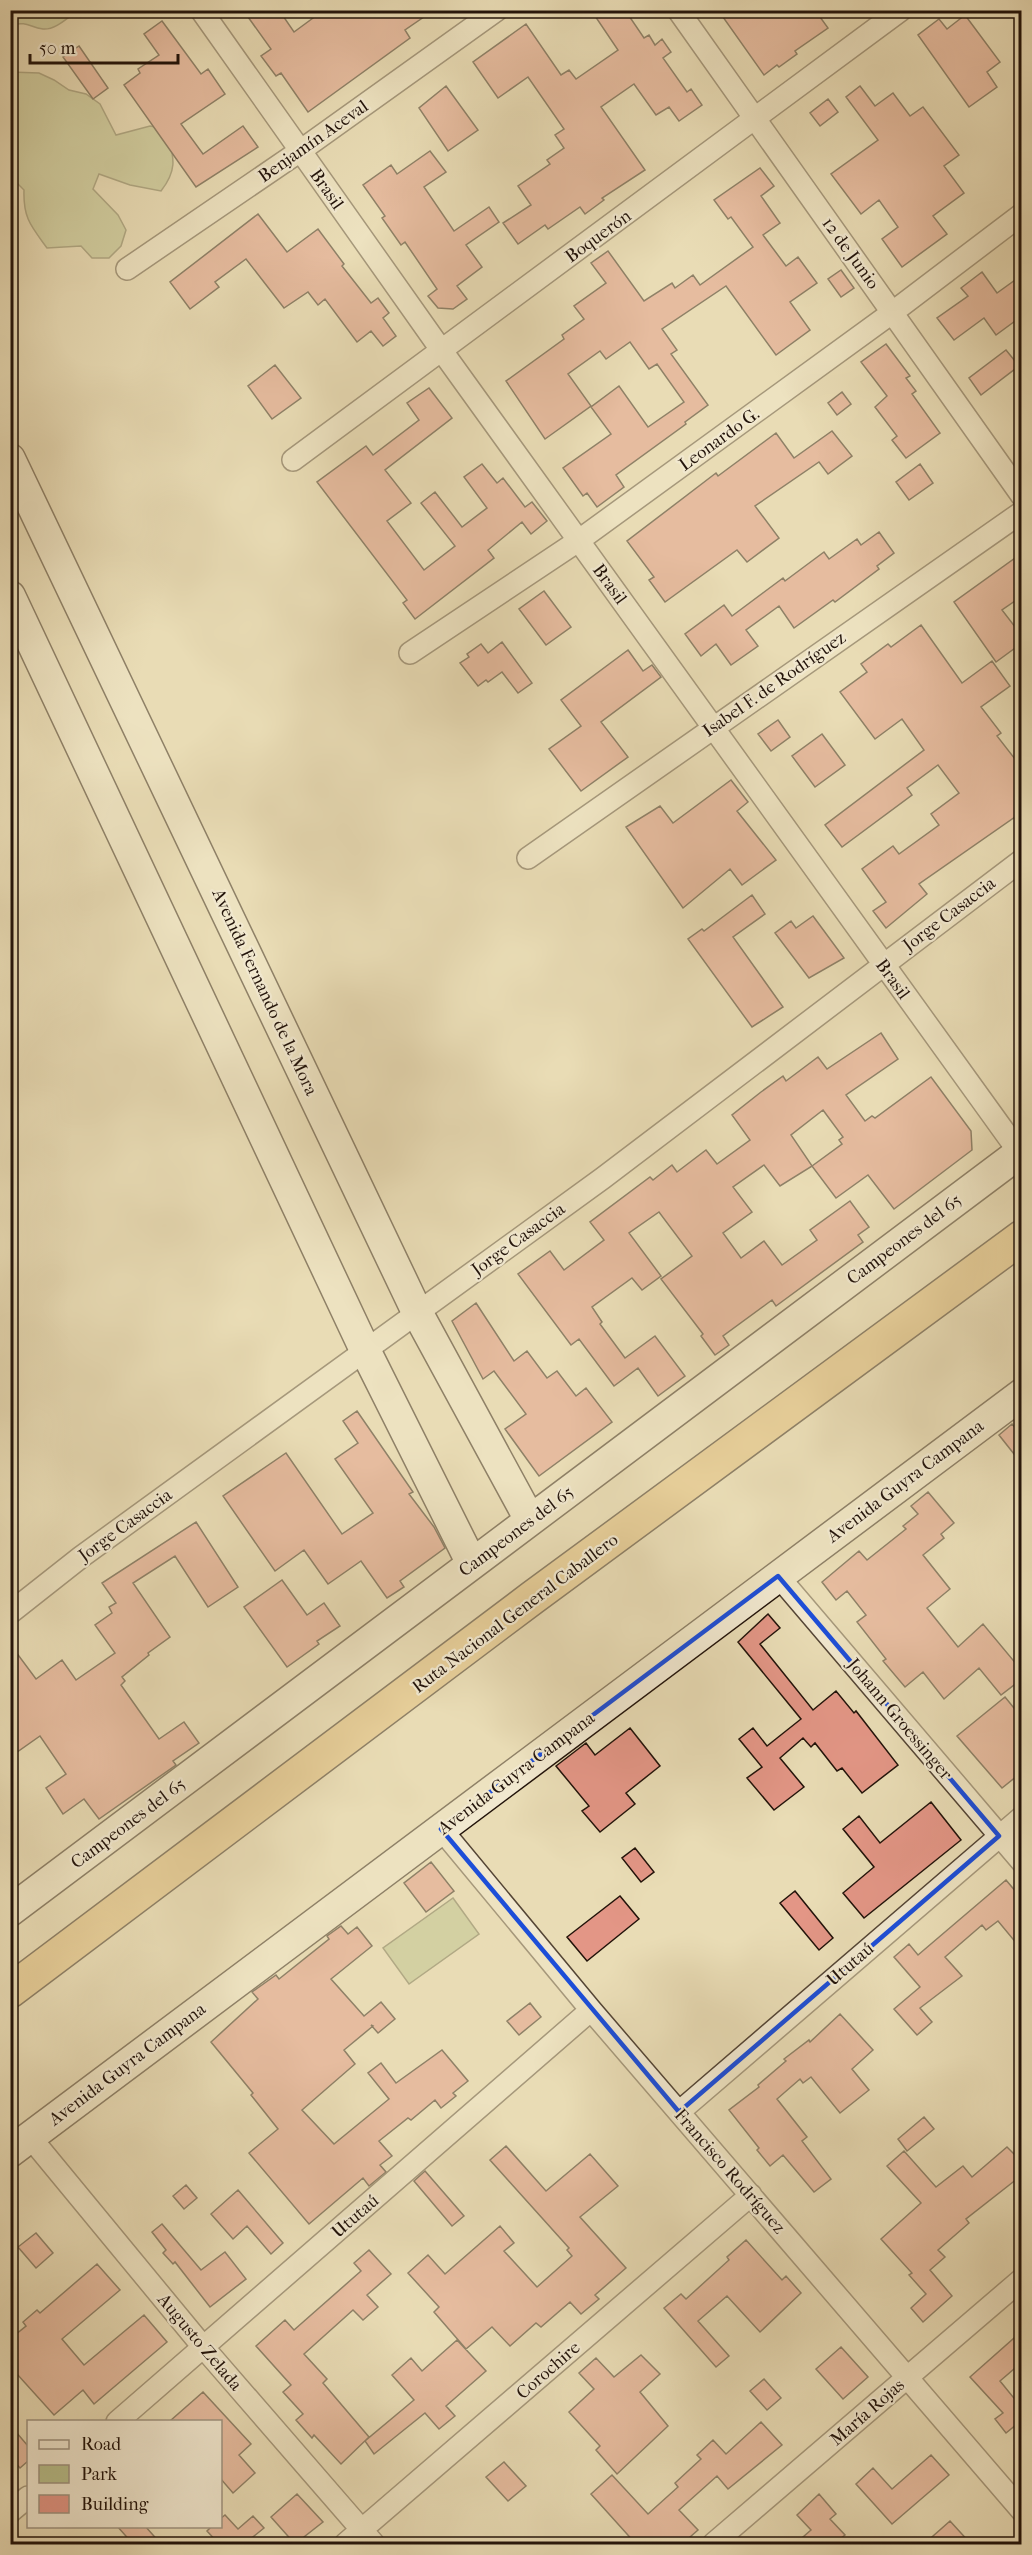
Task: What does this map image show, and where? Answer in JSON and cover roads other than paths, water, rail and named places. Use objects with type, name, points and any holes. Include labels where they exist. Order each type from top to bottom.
[{"type":"highway","name":"Ruta Nacional General Caballero","points":[[10,1991],[522,1605],[1022,1238]]},
{"type":"main road","name":"Avenida Fernando de la Mora","points":[[10,459],[417,1312],[531,1520]]},
{"type":"main road","points":[[10,596],[365,1350],[472,1564]]},
{"type":"main road","name":"Campeones del 65","points":[[12,1905],[1021,1153]]},
{"type":"main road","name":"Avenida Guyra Campana","points":[[20,2144],[1022,1394]]},
{"type":"street","name":"Brasil","points":[[201,10],[578,541],[1021,1153]]},
{"type":"street","name":"Benjamín Aceval","points":[[127,269],[300,151],[497,10]]},
{"type":"street","name":"12 de Junio","points":[[678,10],[1022,496]]},
{"type":"street","name":"Boquerón","points":[[293,460],[901,10]]},
{"type":"street","name":"Leonardo G.","points":[[410,653],[578,541],[893,312],[1022,214]]},
{"type":"street","name":"Isabel F. de Rodríguez","points":[[528,858],[1022,512]]},
{"type":"street","name":"Jorge Casaccia","points":[[10,1613],[81,1557],[603,1178],[1022,860]]},
{"type":"street","name":"Johann Groessinger","points":[[778,1576],[1022,1862]]},
{"type":"street","name":"Ututaú","points":[[680,2112],[1022,1817]]},
{"type":"street","name":"Francisco Rodríguez","points":[[441,1829],[591,2010],[1022,2511]]},
{"type":"street","name":"Ututaú","points":[[118,2420],[204,2348],[591,2010]]},
{"type":"street","name":"Augusto Zelada","points":[[20,2144],[204,2348],[367,2537]]},
{"type":"street","name":"Corochire","points":[[345,2544],[367,2537],[751,2195]]},
{"type":"street","name":"María Rojas","points":[[713,2544],[1022,2279]]},
{"type":"street","points":[[10,2512],[27,2498]]}]
